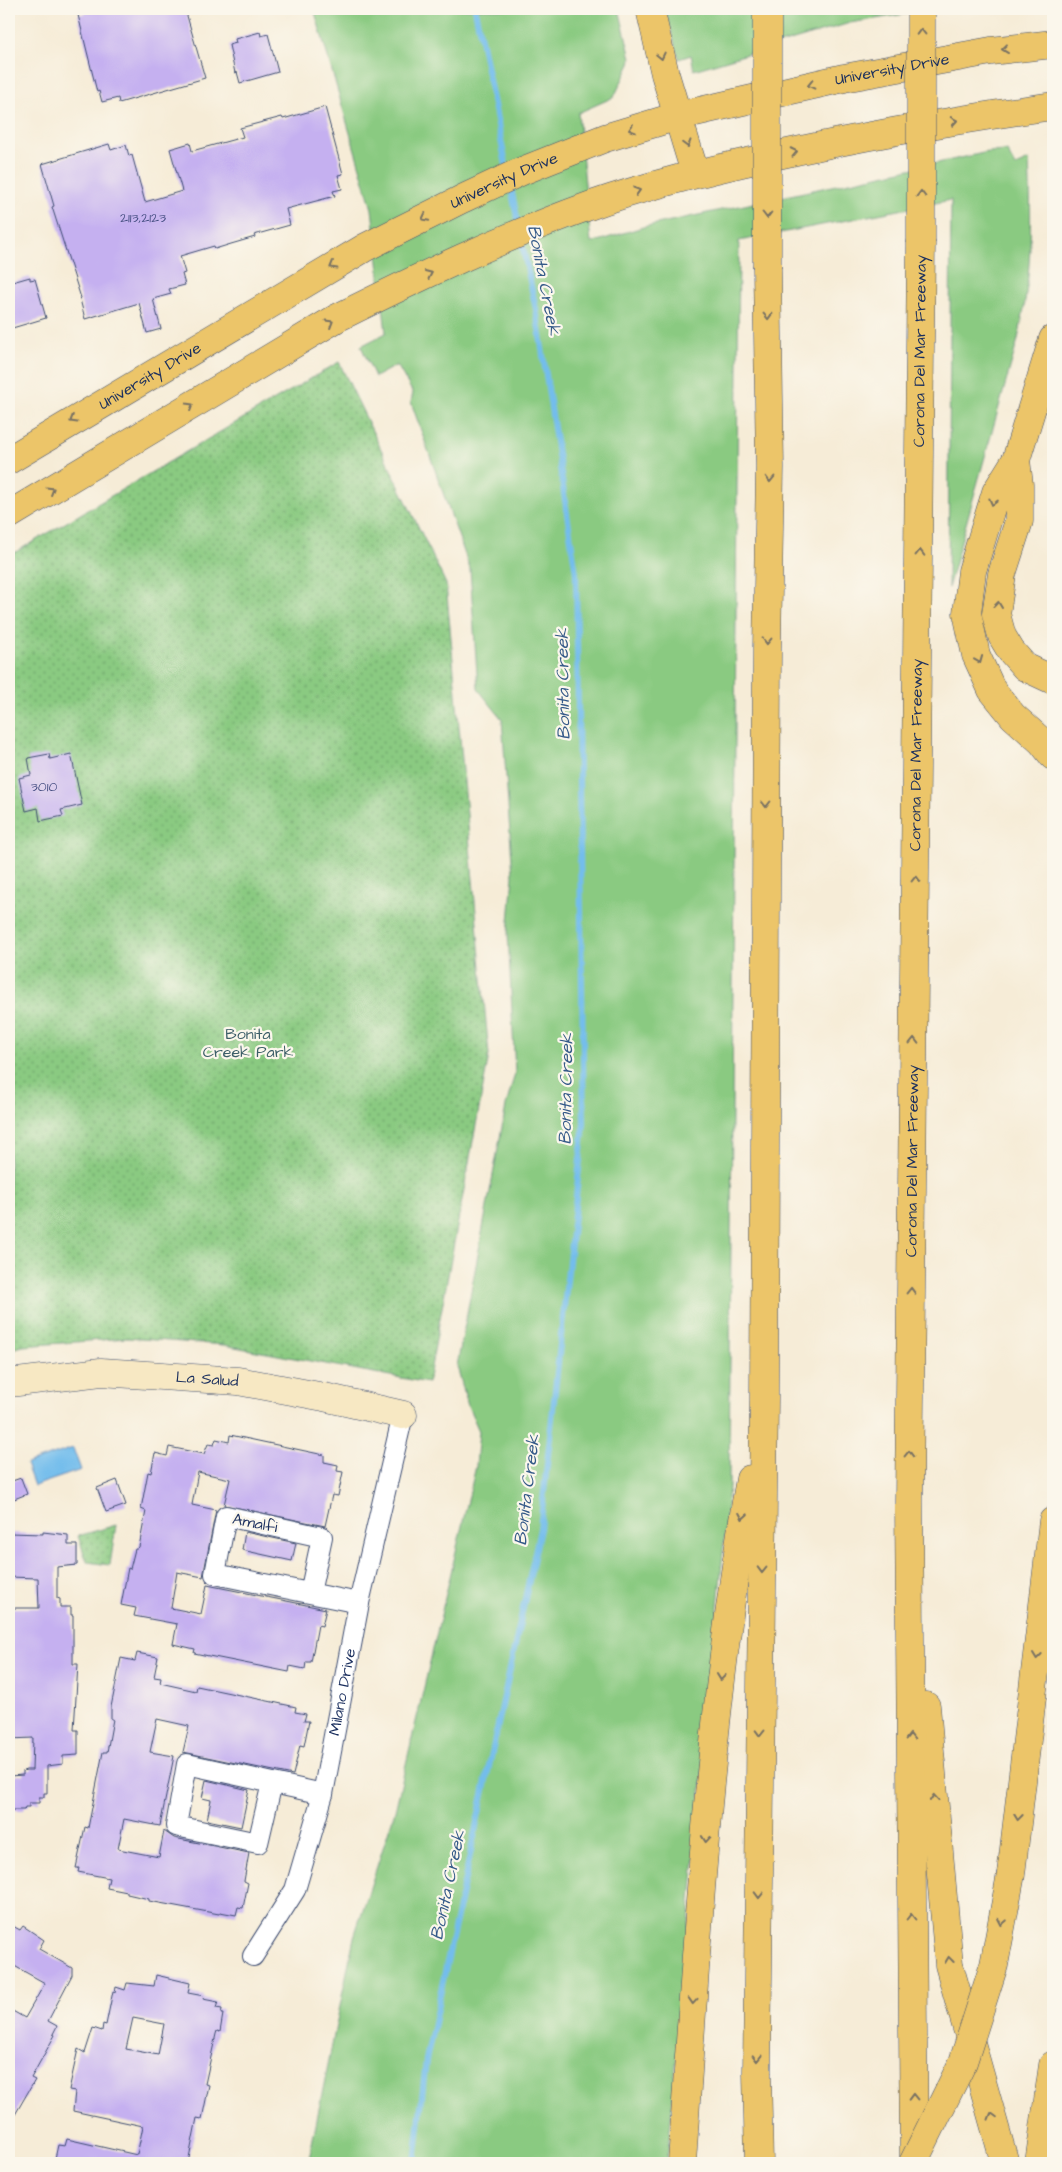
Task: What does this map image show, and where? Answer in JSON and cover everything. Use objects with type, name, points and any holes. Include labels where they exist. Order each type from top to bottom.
[{"type":"main road","points":[[650,9],[665,74],[695,173]]},
{"type":"main road","points":[[759,2163],[757,2073],[764,1399],[767,648],[770,468],[767,268],[767,9]]},
{"type":"main road","name":"Corona Del Mar Freeway","points":[[909,1502],[919,582],[921,9]]},
{"type":"main road","name":"University Drive","points":[[9,460],[267,305],[376,242],[522,171],[642,126],[678,116],[854,76],[991,51],[1053,44]]},
{"type":"main road","points":[[9,515],[337,318],[384,295],[590,205],[695,173],[848,140],[998,113],[1053,106]]},
{"type":"main road","points":[[1053,339],[1016,460],[996,492],[972,571],[967,613],[976,655],[992,690],[1013,716],[1042,742],[1053,756]]},
{"type":"main road","points":[[1016,460],[1019,485],[1019,521],[1002,574],[996,614],[1002,636],[1015,656],[1025,667],[1053,680]]},
{"type":"main road","points":[[682,2163],[697,1937],[721,1676],[738,1544],[764,1399]]},
{"type":"main road","points":[[909,1502],[913,2163]]},
{"type":"main road","points":[[909,1502],[949,1965],[1005,2163]]},
{"type":"main road","points":[[913,2163],[962,2062],[994,1964],[1011,1874],[1053,1521]]},
{"type":"main road","points":[[1039,2163],[1050,2097],[1053,2065]]},
{"type":"street","name":"La Salud","points":[[9,1383],[101,1372],[238,1381],[324,1397],[403,1415]]},
{"type":"street","name":"Milano Drive","points":[[253,1956],[295,1890],[323,1794],[359,1603],[403,1415]]},
{"type":"street","name":"Amalfi","points":[[310,1593],[322,1537],[226,1516],[215,1574],[359,1603]]},
{"type":"street","points":[[272,1782],[258,1843],[176,1826],[188,1764],[272,1782],[323,1794]]},
{"type":"green space","points":[[314,9],[619,9],[631,58],[630,64],[614,97],[578,113],[591,243],[643,227],[988,152],[1007,151],[1015,166],[1029,160],[1030,252],[1022,320],[948,588],[951,200],[739,241],[729,1487],[667,2163],[308,2163],[354,1937],[395,1811],[476,1466],[479,1431],[468,1406],[457,1366],[506,1106],[515,1073],[508,933],[513,876],[502,719],[478,689],[470,569],[411,402],[413,393],[397,365],[375,377],[361,346],[386,333],[372,209]]},
{"type":"green space","points":[[665,9],[937,9],[850,23],[694,70],[691,55],[679,59]]},
{"type":"green space","name":"Bonita Creek Park","points":[[339,362],[446,584],[489,1055],[428,1383],[224,1345],[127,1338],[23,1346],[9,1350],[9,556]]},
{"type":"green space","points":[[116,1525],[110,1565],[87,1562],[78,1536]]},
{"type":"water","points":[[73,1448],[81,1470],[34,1486],[26,1464]]},
{"type":"building","points":[[100,9],[185,9],[205,78],[119,103],[118,98],[102,102],[99,91],[97,92],[78,15]]},
{"type":"building","points":[[260,32],[261,36],[268,34],[278,72],[240,83],[237,72],[235,73],[229,45],[236,43],[235,39]]},
{"type":"building","points":[[325,107],[343,174],[338,175],[342,189],[333,191],[335,196],[286,209],[290,225],[215,249],[214,246],[180,256],[185,273],[182,274],[185,285],[169,289],[171,294],[153,299],[161,329],[147,333],[139,303],[85,319],[81,298],[52,207],[54,206],[42,164],[109,144],[111,150],[126,145],[129,156],[132,155],[145,202],[182,191],[170,149],[190,143],[192,151],[243,137],[240,128],[282,117],[283,119]]},
{"type":"building","points":[[30,277],[30,280],[35,279],[46,318],[9,329],[9,283]]},
{"type":"building","points":[[49,754],[50,759],[71,754],[82,805],[61,810],[63,816],[40,821],[38,808],[26,811],[19,778],[31,775],[28,758]]},
{"type":"building","points":[[230,1435],[324,1455],[324,1462],[338,1465],[337,1471],[343,1472],[338,1496],[332,1495],[325,1526],[224,1505],[230,1479],[198,1472],[192,1505],[216,1510],[203,1577],[177,1572],[171,1608],[201,1614],[207,1585],[326,1609],[322,1626],[318,1625],[311,1662],[306,1662],[305,1669],[290,1666],[289,1672],[194,1653],[195,1649],[173,1644],[177,1624],[134,1616],[136,1608],[121,1605],[128,1568],[130,1569],[135,1549],[139,1547],[146,1511],[141,1509],[148,1472],[151,1473],[155,1453],[167,1456],[169,1447],[204,1454],[208,1444],[214,1445],[216,1439],[229,1442]]},
{"type":"building","points":[[21,1478],[27,1494],[9,1501],[9,1482]]},
{"type":"building","points":[[117,1480],[126,1505],[106,1512],[97,1488]]},
{"type":"building","points":[[43,1532],[68,1535],[68,1545],[77,1545],[77,1565],[57,1567],[57,1598],[60,1599],[60,1607],[71,1607],[71,1615],[73,1615],[73,1664],[78,1664],[74,1730],[78,1730],[78,1755],[63,1756],[63,1764],[47,1766],[47,1793],[44,1793],[44,1797],[39,1797],[39,1803],[29,1803],[29,1807],[25,1807],[24,1810],[9,1810],[9,1776],[23,1775],[23,1771],[32,1770],[33,1738],[9,1739],[9,1608],[39,1608],[38,1578],[9,1577],[9,1533],[43,1534]]},
{"type":"building","points":[[245,1532],[296,1543],[292,1561],[242,1550]]},
{"type":"building","points":[[137,1653],[158,1657],[154,1677],[161,1678],[160,1683],[196,1691],[197,1686],[296,1707],[295,1712],[306,1714],[304,1721],[309,1721],[304,1746],[300,1745],[293,1775],[183,1752],[189,1726],[157,1719],[150,1752],[174,1756],[160,1826],[124,1819],[118,1849],[159,1857],[164,1831],[174,1838],[249,1853],[244,1881],[248,1883],[243,1908],[238,1907],[236,1915],[220,1912],[219,1914],[149,1901],[149,1899],[127,1894],[127,1892],[107,1888],[109,1878],[78,1872],[79,1868],[76,1868],[85,1827],[88,1828],[103,1752],[107,1752],[113,1719],[111,1719],[111,1707],[121,1658],[135,1661]]},
{"type":"building","points":[[206,1780],[249,1790],[241,1827],[207,1820],[211,1800],[202,1798]]},
{"type":"building","points":[[9,1924],[20,1930],[23,1926],[44,1940],[39,1949],[72,1968],[72,1975],[48,2021],[57,2026],[53,2034],[55,2035],[31,2078],[35,2080],[9,2125],[9,2009],[25,2018],[45,1983],[9,1963]]},
{"type":"building","points":[[156,1975],[190,1983],[188,1993],[204,1996],[203,1999],[218,2002],[216,2008],[222,2009],[221,2014],[223,2014],[220,2032],[217,2031],[216,2034],[205,2084],[209,2085],[202,2119],[197,2118],[188,2163],[54,2163],[58,2145],[65,2146],[67,2139],[137,2155],[143,2126],[73,2111],[75,2091],[69,2090],[78,2049],[85,2053],[93,2028],[102,2031],[103,2024],[106,2025],[113,1991],[115,1992],[116,1987],[125,1990],[127,1983],[154,1986]],"holes":[[[133,2018],[164,2024],[158,2055],[126,2049]]]},
{"type":"waterway","name":"Bonita Creek","points":[[475,9],[507,170]]},
{"type":"waterway","name":"Bonita Creek","points":[[510,183],[519,227]]},
{"type":"waterway","name":"Bonita Creek","points":[[415,2163],[426,2060],[540,1529],[584,1123],[576,573],[536,309],[521,239]]}]
